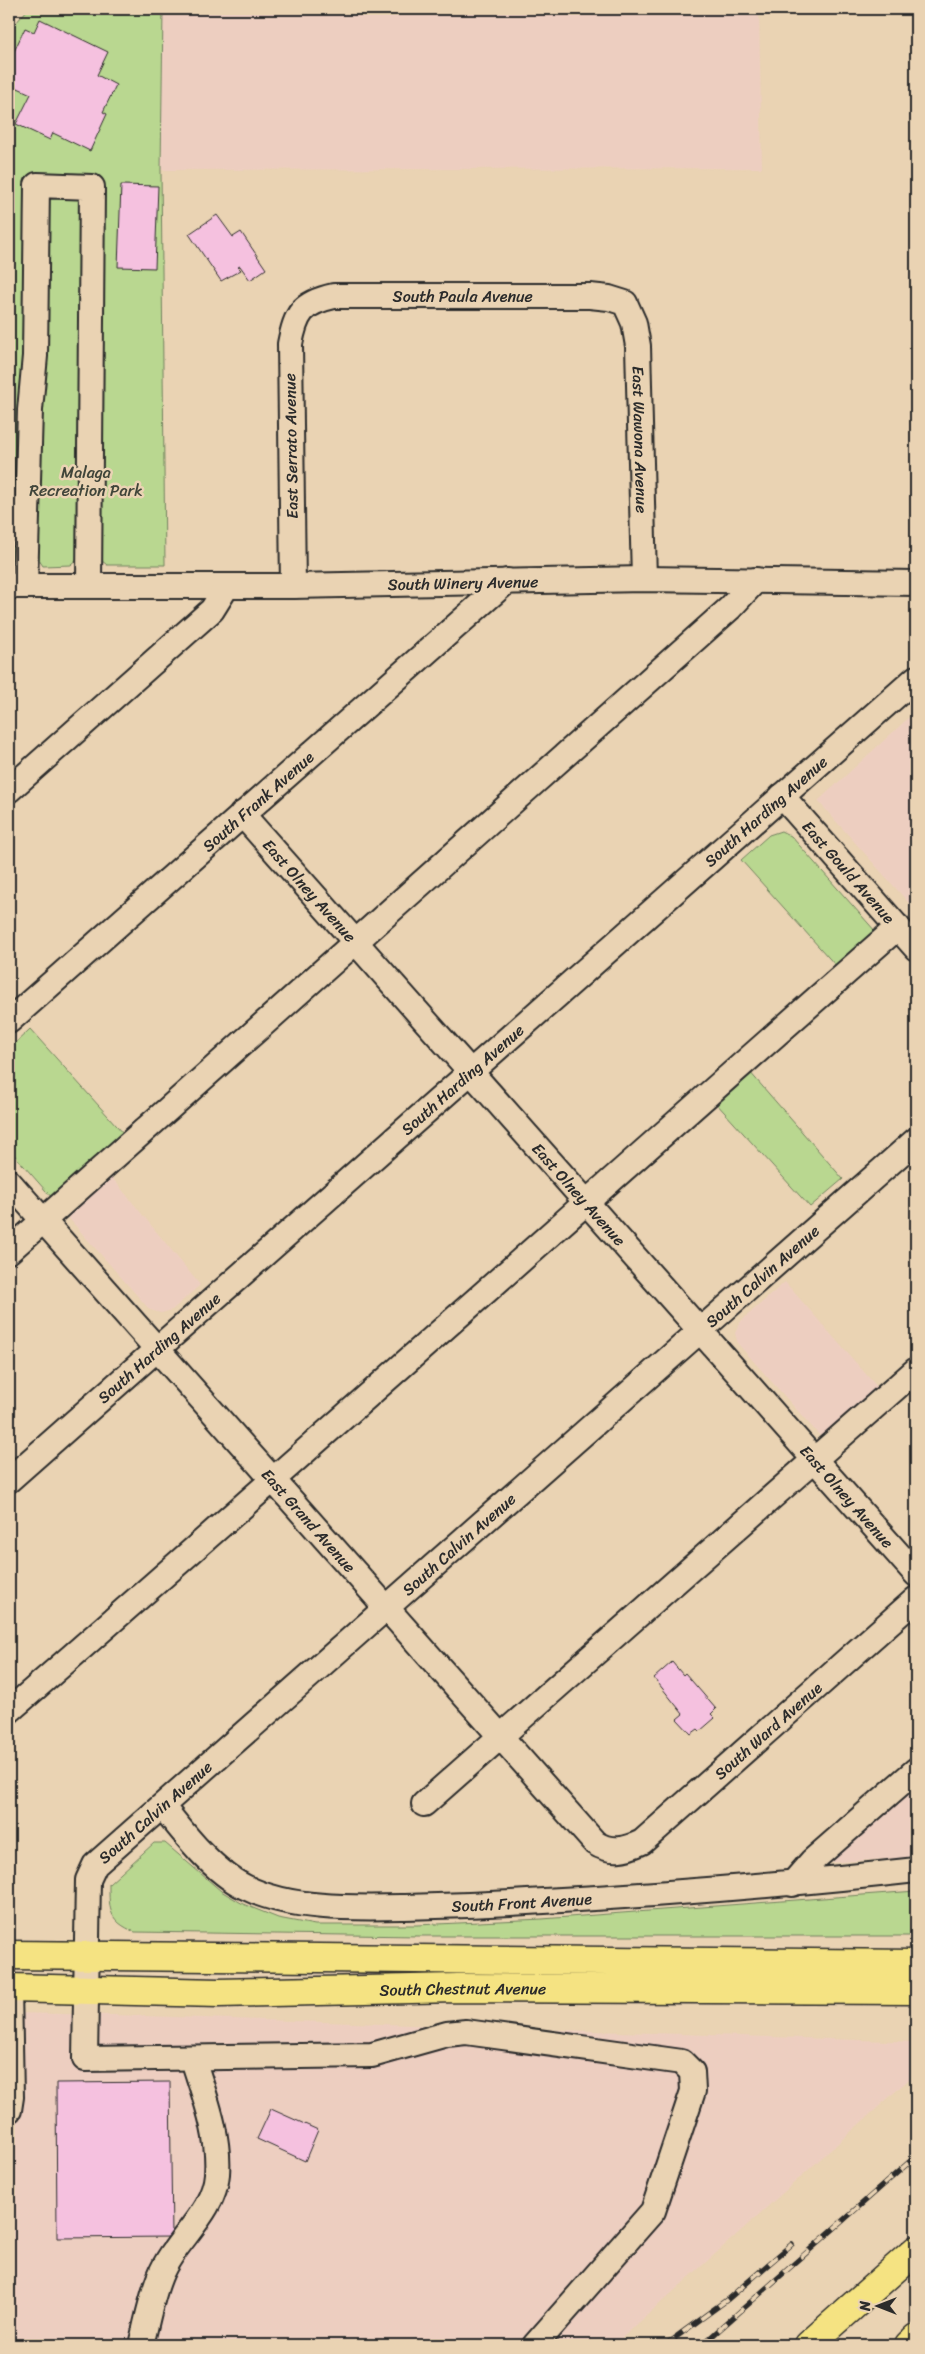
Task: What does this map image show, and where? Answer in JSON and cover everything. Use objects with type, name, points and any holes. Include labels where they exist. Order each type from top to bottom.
[{"type":"main road","name":"South Chestnut Avenue","points":[[9,1955],[916,1964]]},
{"type":"main road","name":"South Chestnut Avenue","points":[[9,1988],[219,1993],[458,1988],[916,1990]]},
{"type":"main road","points":[[809,2345],[916,2250]]},
{"type":"main road","points":[[908,2345],[916,2338]]},
{"type":"street","points":[[17,586],[35,356],[37,185],[92,187],[89,585]]},
{"type":"street","name":"South Paula Avenue","points":[[303,308],[317,300],[334,296],[590,296],[609,298],[625,303]]},
{"type":"street","name":"East Wawona Avenue","points":[[625,303],[634,323],[638,346],[644,579]]},
{"type":"street","name":"East Serrato Avenue","points":[[293,586],[290,344],[294,325],[303,308]]},
{"type":"street","name":"South Winery Avenue","points":[[17,586],[293,586],[644,579],[916,583]]},
{"type":"street","points":[[9,1251],[723,615],[756,580]]},
{"type":"street","name":"South Frank Avenue","points":[[9,1021],[507,581]]},
{"type":"street","points":[[9,790],[212,610],[227,586]]},
{"type":"street","name":"South Harding Avenue","points":[[9,1480],[916,678]]},
{"type":"street","name":"East Gould Avenue","points":[[782,796],[916,948]]},
{"type":"street","name":"East Olney Avenue","points":[[242,814],[916,1574]]},
{"type":"street","points":[[9,1711],[274,1480],[898,927]]},
{"type":"street","name":"South Calvin Avenue","points":[[193,2059],[85,2059],[88,1880],[95,1865],[163,1807],[386,1607],[916,1140]]},
{"type":"street","name":"East Grand Avenue","points":[[9,1182],[595,1843],[604,1848],[614,1850]]},
{"type":"street","points":[[424,1804],[916,1370]]},
{"type":"street","name":"South Ward Avenue","points":[[614,1850],[628,1848],[642,1842],[916,1599]]},
{"type":"street","points":[[792,1884],[812,1861],[916,1770]]},
{"type":"street","name":"South Front Avenue","points":[[163,1807],[179,1828],[218,1869],[244,1887],[276,1898],[312,1904],[366,1908],[473,1906],[792,1884],[916,1870]]},
{"type":"street","points":[[9,1988],[11,2097],[9,2110]]},
{"type":"street","points":[[141,2345],[160,2275],[172,2254],[209,2201],[217,2174],[213,2124],[193,2059],[372,2055],[447,2034],[466,2032],[682,2062],[692,2072],[693,2090],[653,2211],[535,2345]]},
{"type":"shaded area","points":[[163,9],[759,9],[762,168],[161,170]]},
{"type":"shaded area","points":[[916,711],[916,911],[818,801]]},
{"type":"shaded area","points":[[110,1175],[200,1285],[172,1310],[161,1313],[150,1310],[65,1214]]},
{"type":"shaded area","points":[[785,1282],[879,1389],[822,1438],[738,1344],[735,1333],[741,1321]]},
{"type":"shaded area","points":[[916,1781],[916,1857],[825,1863]]},
{"type":"shaded area","points":[[9,2013],[916,2042],[916,2073],[614,2345],[9,2345]]},
{"type":"green space","name":"Malaga Recreation Park","points":[[28,9],[163,9],[161,170],[165,565],[107,565],[101,560],[77,560],[71,565],[43,566],[39,560],[9,559],[9,31]]},
{"type":"green space","points":[[781,831],[791,836],[876,932],[837,967],[741,860],[769,835]]},
{"type":"green space","points":[[30,1029],[125,1135],[53,1199],[9,1149],[9,1049]]},
{"type":"green space","points":[[749,1071],[843,1179],[810,1207],[715,1102]]},
{"type":"green space","points":[[154,1843],[165,1843],[221,1891],[243,1904],[278,1918],[315,1925],[417,1925],[542,1919],[916,1891],[916,1936],[418,1936],[135,1932],[120,1924],[112,1914],[109,1901],[109,1884]]},
{"type":"building","points":[[40,19],[108,52],[97,75],[116,85],[103,112],[107,114],[90,151],[53,133],[50,140],[16,124],[31,94],[9,84],[9,62],[25,28],[34,32]]},
{"type":"building","points":[[121,185],[158,186],[155,268],[118,267]]},
{"type":"building","points":[[217,215],[233,237],[241,232],[266,269],[250,280],[240,266],[238,267],[241,270],[221,281],[189,234]]},
{"type":"building","points":[[672,1662],[683,1675],[685,1673],[716,1709],[711,1714],[715,1718],[700,1731],[698,1729],[691,1734],[677,1719],[683,1714],[654,1678]]},
{"type":"building","points":[[170,2082],[172,2237],[57,2238],[56,2083]]},
{"type":"building","points":[[271,2109],[318,2130],[305,2161],[257,2139]]},
{"type":"railway","points":[[702,2345],[916,2156]]},
{"type":"railway","points":[[665,2345],[728,2299],[792,2244]]}]
